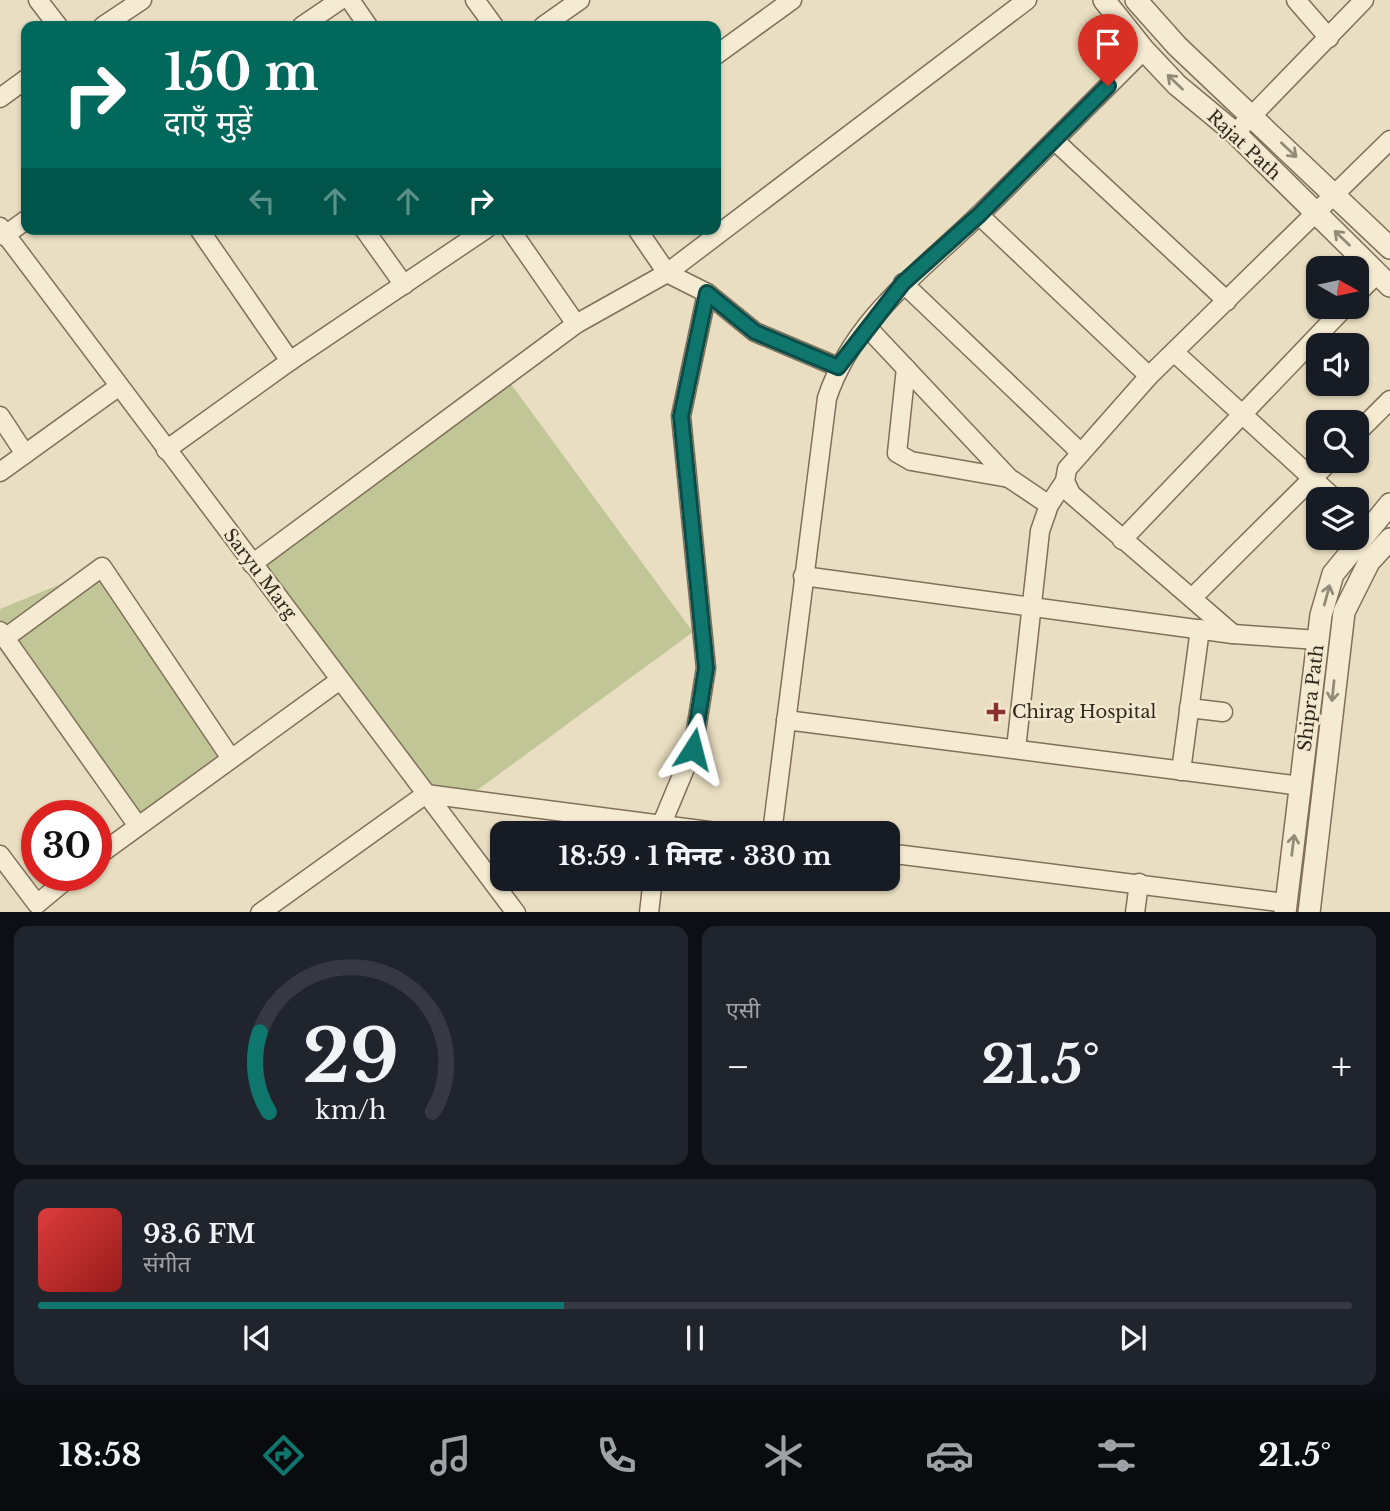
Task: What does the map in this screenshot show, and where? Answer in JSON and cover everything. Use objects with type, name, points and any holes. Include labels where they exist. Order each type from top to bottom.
[{"type":"street","points":[[38,0],[54,21]]},
{"type":"street","points":[[110,21],[142,0]]},
{"type":"street","points":[[309,21],[340,0]]},
{"type":"street","points":[[350,0],[365,21]]},
{"type":"street","points":[[475,0],[490,21]]},
{"type":"street","points":[[551,21],[580,0]]},
{"type":"street","points":[[721,51],[792,0]]},
{"type":"street","name":"Rajat Path","points":[[1104,0],[1144,50],[1177,85],[1235,133],[1384,279]]},
{"type":"street","name":"Rajat Path","points":[[1136,0],[1177,46],[1390,248]]},
{"type":"street","points":[[1296,0],[1329,38]]},
{"type":"street","points":[[1235,133],[1364,0]]},
{"type":"street","points":[[721,231],[1018,3]]},
{"type":"street","points":[[773,821],[827,398],[838,367],[903,283],[979,215],[1144,50]]},
{"type":"street","points":[[0,98],[21,83]]},
{"type":"street","points":[[1054,140],[1227,301]]},
{"type":"street","points":[[1016,749],[1040,531],[1049,505],[1065,481],[1067,469],[1149,376],[1390,140]]},
{"type":"street","points":[[979,215],[1149,376]]},
{"type":"street","points":[[2,232],[21,222]]},
{"type":"street","name":"Saryu Marg","points":[[2,232],[516,912]]},
{"type":"street","points":[[203,235],[290,361]]},
{"type":"street","points":[[368,235],[404,285]]},
{"type":"street","points":[[166,450],[290,361],[477,235]]},
{"type":"street","points":[[514,235],[576,324]]},
{"type":"street","points":[[641,235],[667,273],[707,293],[755,332],[838,367]]},
{"type":"street","points":[[252,564],[576,324],[667,273],[716,235]]},
{"type":"street","points":[[903,283],[1081,453]]},
{"type":"street","points":[[662,821],[693,749],[706,668],[681,416],[707,293]]},
{"type":"street","points":[[1122,540],[1333,319]]},
{"type":"street","points":[[867,327],[1009,478],[1049,505]]},
{"type":"street","points":[[1174,352],[1321,487]]},
{"type":"street","points":[[906,368],[897,453],[911,461],[1009,478]]},
{"type":"street","points":[[0,472],[118,387]]},
{"type":"street","points":[[1369,421],[1390,400]]},
{"type":"street","points":[[0,416],[25,454]]},
{"type":"street","points":[[1192,598],[1318,473]]},
{"type":"street","points":[[1065,481],[1071,494],[1233,634]]},
{"type":"street","name":"Shipra Path","points":[[1369,519],[1390,504]]},
{"type":"street","name":"Shipra Path","points":[[1309,912],[1344,612],[1369,562],[1390,539]]},
{"type":"street","name":"Shipra Path","points":[[1285,908],[1318,640],[1332,575],[1347,550]]},
{"type":"street","points":[[138,826],[3,635],[102,567],[230,757]]},
{"type":"street","points":[[803,576],[1233,634],[1318,640]]},
{"type":"street","points":[[1181,771],[1200,629]]},
{"type":"street","points":[[112,845],[230,757],[340,680]]},
{"type":"street","points":[[1189,708],[1223,712]]},
{"type":"street","points":[[786,720],[1301,786]]},
{"type":"street","points":[[260,912],[426,794],[606,821]]},
{"type":"street","points":[[900,855],[1139,883],[1285,908]]},
{"type":"street","points":[[1,858],[40,908],[56,891]]},
{"type":"street","points":[[1135,912],[1139,883]]},
{"type":"street","points":[[649,912],[651,891]]},
{"type":"green space","points":[[505,376],[693,632],[465,799],[426,794],[252,564]]},
{"type":"green space","points":[[102,567],[230,757],[138,826],[0,632],[0,609]]},
{"type":"place","name":"Chirag Hospital","points":[[996,712]]},
{"type":"route","points":[[693,749],[706,668],[681,416],[707,293],[755,332],[838,367],[903,283],[979,215],[1108,86]]}]
